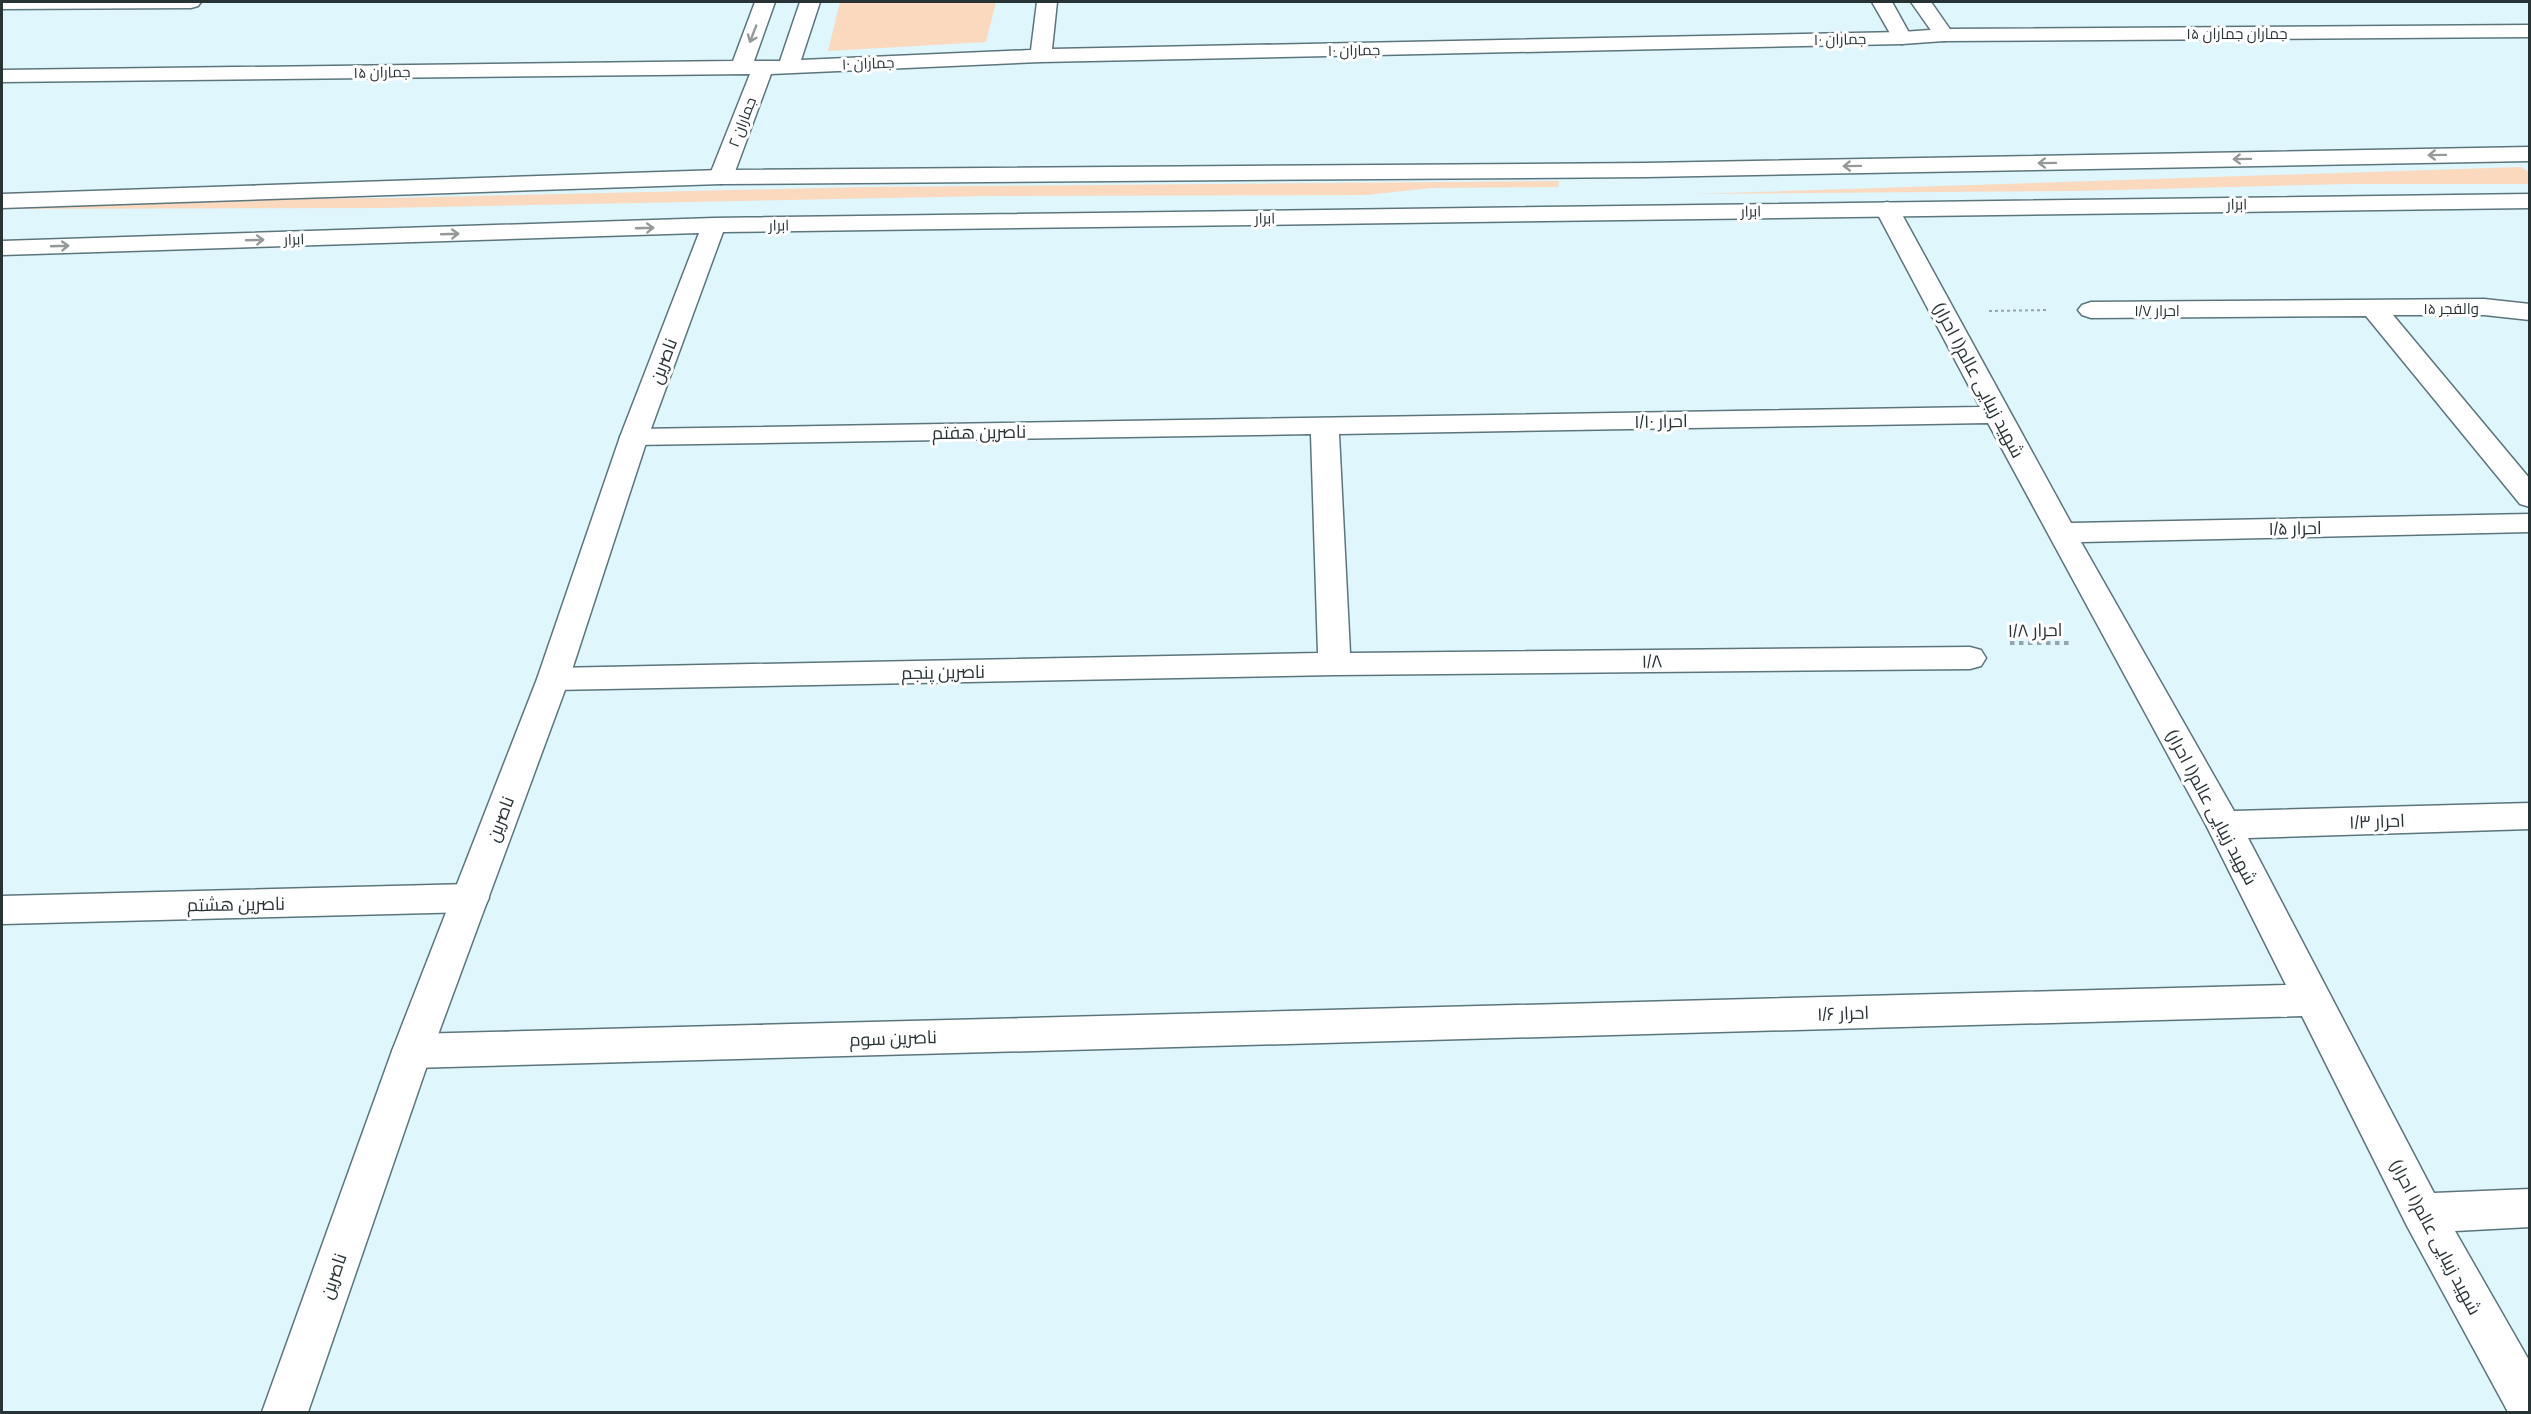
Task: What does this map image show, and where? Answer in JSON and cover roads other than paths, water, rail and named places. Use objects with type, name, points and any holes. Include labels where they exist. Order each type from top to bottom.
[{"type":"street","points":[[2,3],[191,2]]},
{"type":"street","name":"جماران ۲","points":[[721,177],[752,67],[765,2]]},
{"type":"street","points":[[788,67],[810,2]]},
{"type":"street","points":[[1041,56],[1047,2]]},
{"type":"street","points":[[1882,2],[1902,38]]},
{"type":"street","points":[[1921,2],[1944,34]]},
{"type":"street","name":"جماران جماران ۱۵","points":[[1944,34],[2529,31]]},
{"type":"street","name":"جماران ۱۰","points":[[752,67],[1041,56],[1902,38],[1944,34]]},
{"type":"street","name":"جماران ۱۵","points":[[2,76],[752,67]]},
{"type":"street","points":[[2495,154],[2529,160]]},
{"type":"street","points":[[2,201],[721,177],[1646,170],[2529,154]]},
{"type":"street","name":"ابرار","points":[[2,248],[714,225],[2529,201]]},
{"type":"street","name":"شهید زیبایی عالم(۱ احرار)","points":[[1887,209],[2061,533],[2224,825],[2422,1213],[2529,1407]]},
{"type":"street","name":"ناصرین","points":[[285,1413],[412,1051],[553,680],[634,437],[714,225]]},
{"type":"street","points":[[2373,308],[2529,498]]},
{"type":"street","name":"۱/۷ احرار","points":[[2091,310],[2373,308]]},
{"type":"street","name":"۱۵ والفجر","points":[[2373,308],[2484,308],[2529,312]]},
{"type":"street","name":"۱/۱۰ احرار","points":[[1325,426],[1998,415]]},
{"type":"street","points":[[1325,426],[1334,664]]},
{"type":"street","name":"ناصرین هفتم","points":[[634,437],[1325,426]]},
{"type":"street","name":"۱/۵ احرار","points":[[2061,533],[2529,523]]},
{"type":"street","name":"۱/۸","points":[[1334,664],[1970,658]]},
{"type":"street","name":"ناصرین پنجم","points":[[553,680],[1334,664]]},
{"type":"street","name":"۱/۳ احرار","points":[[2224,825],[2529,816]]},
{"type":"street","name":"ناصرین هشتم","points":[[2,910],[471,898]]},
{"type":"street","name":"۱/۶ احرار","points":[[1374,1025],[2312,1000]]},
{"type":"street","name":"ناصرین سوم","points":[[412,1051],[1374,1025]]},
{"type":"street","points":[[2422,1213],[2529,1208]]}]
